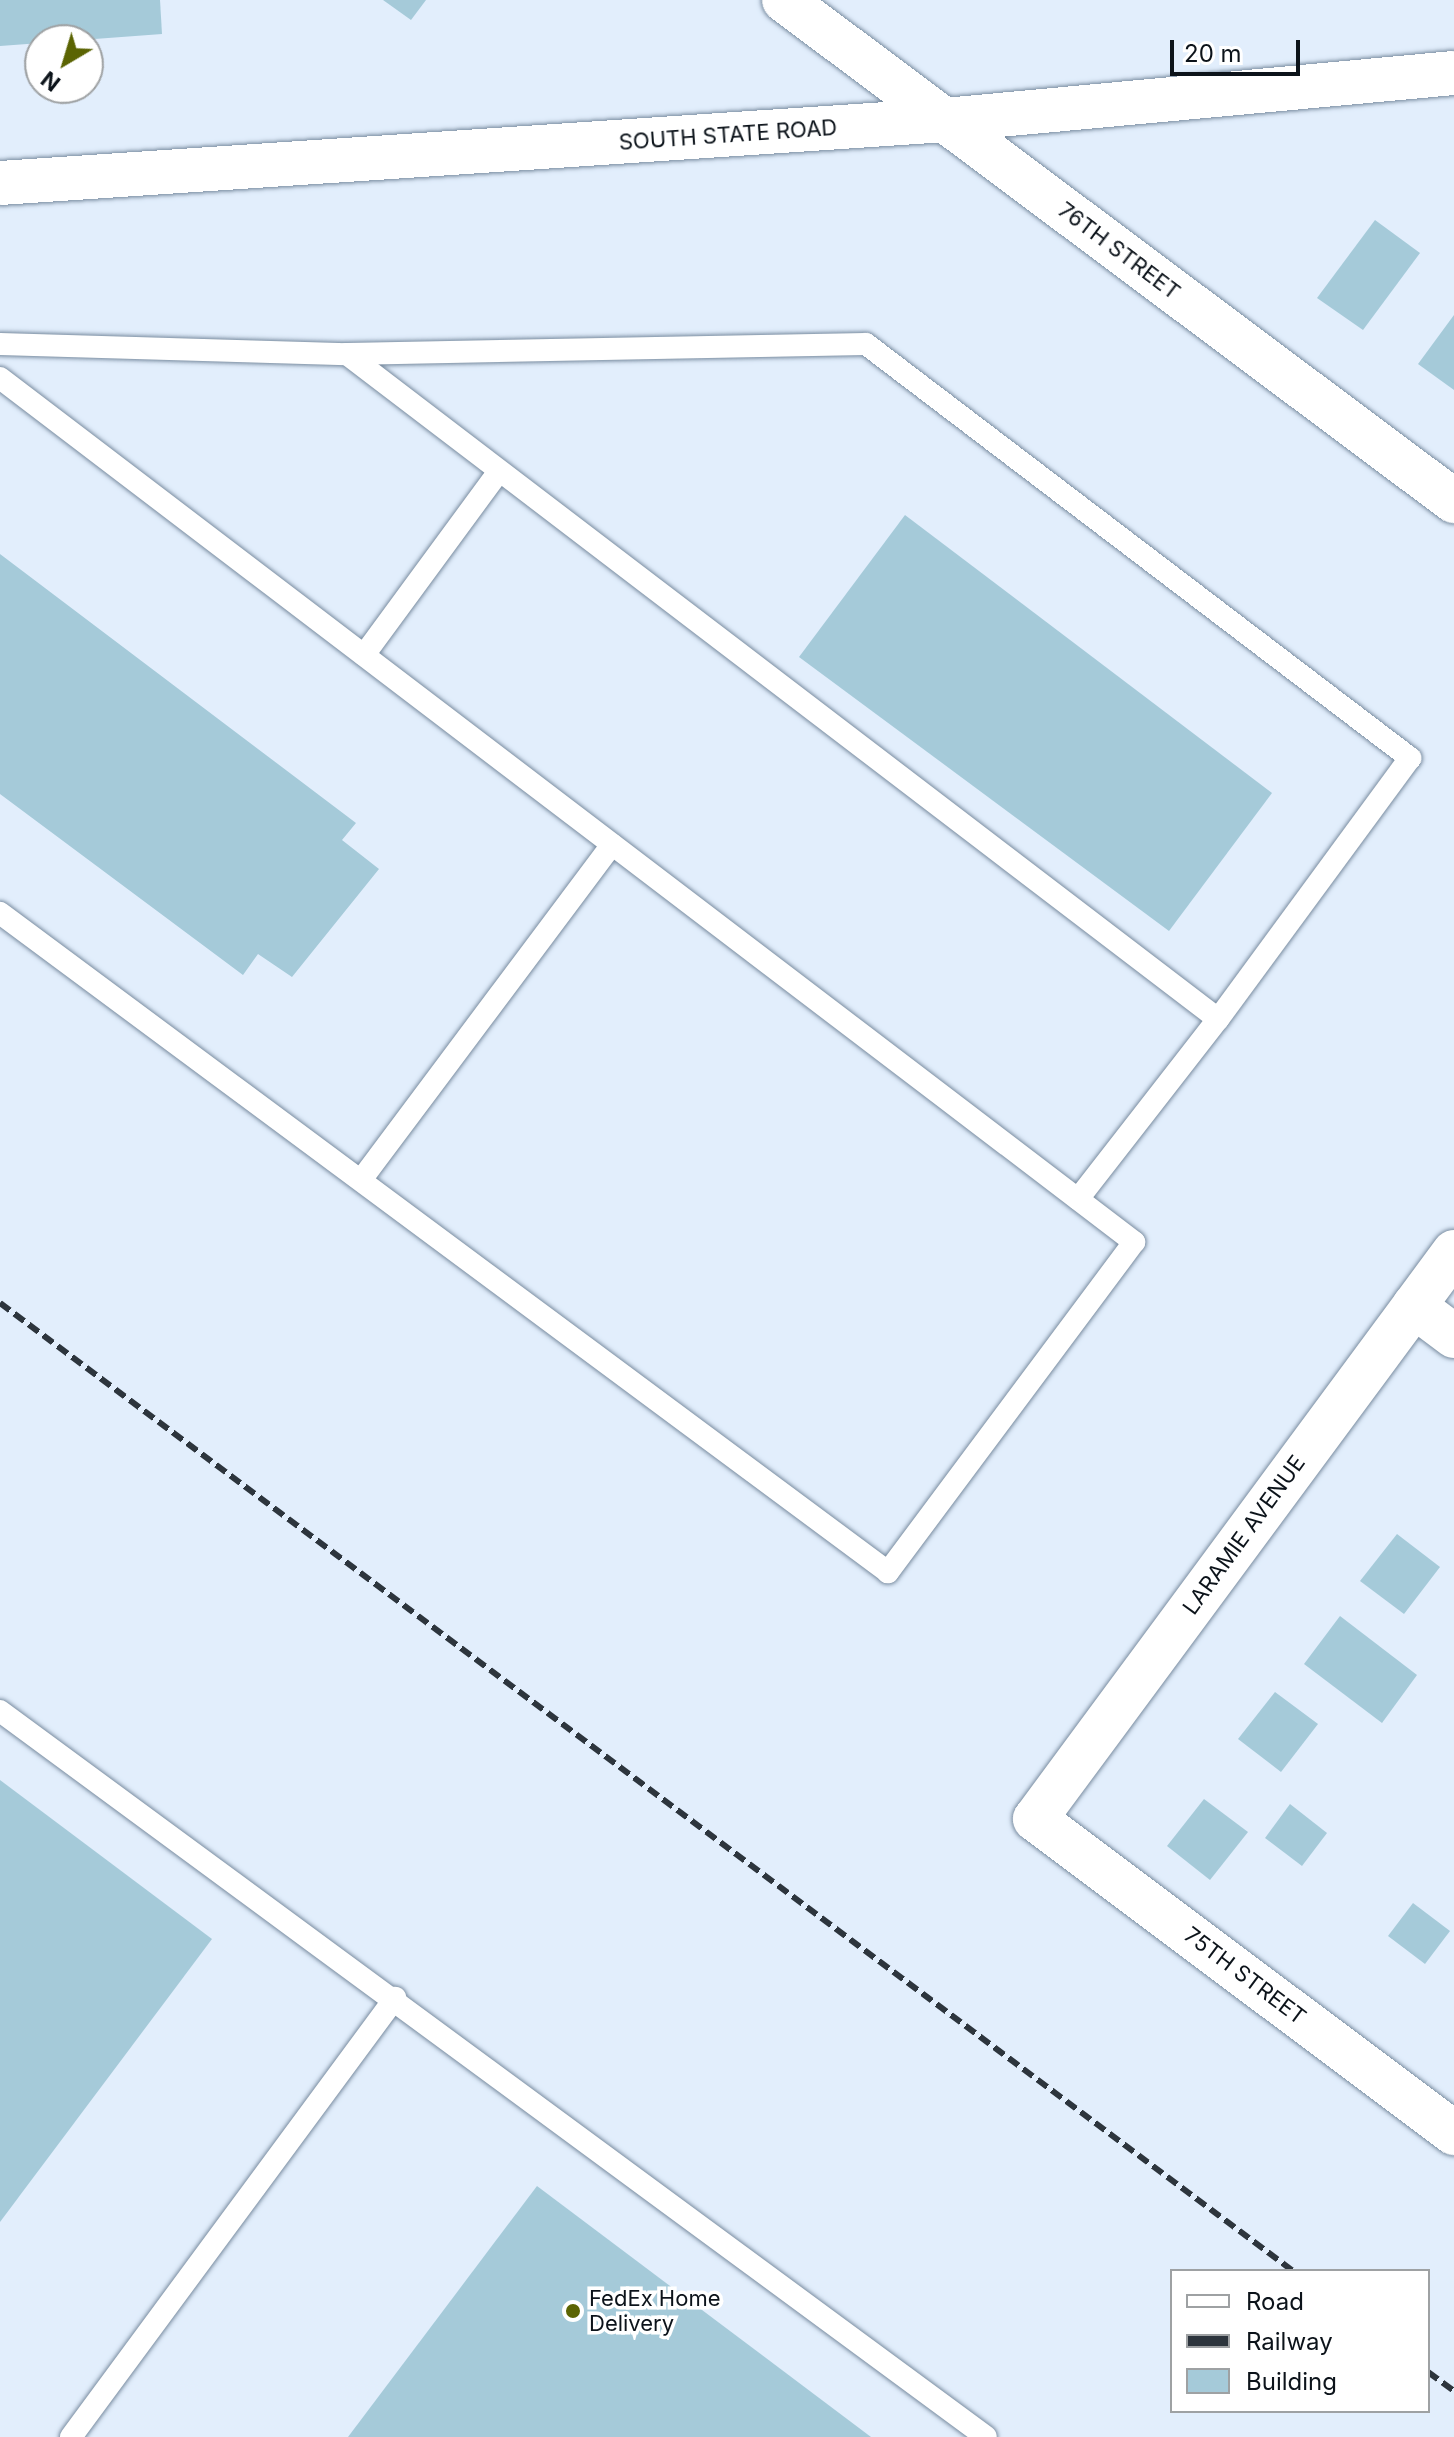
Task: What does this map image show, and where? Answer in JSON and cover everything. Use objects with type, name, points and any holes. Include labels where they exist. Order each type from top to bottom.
[{"type":"street","name":"76TH STREET","points":[[784,0],[1454,501]]},
{"type":"street","name":"SOUTH STATE ROAD","points":[[0,183],[945,120],[1454,73]]},
{"type":"street","name":"LARAMIE AVENUE","points":[[1035,1819],[1454,1252]]},
{"type":"street","points":[[1414,1306],[1454,1336]]},
{"type":"street","name":"75TH STREET","points":[[1035,1819],[1454,2133]]},
{"type":"lane","points":[[0,344],[347,354],[866,344],[1410,758],[1218,1019],[1078,1199]]},
{"type":"lane","points":[[347,354],[1218,1019]]},
{"type":"lane","points":[[0,378],[1134,1242],[888,1572],[0,913]]},
{"type":"lane","points":[[364,655],[499,471]]},
{"type":"lane","points":[[361,1180],[612,844]]},
{"type":"lane","points":[[0,1711],[395,1998],[986,2437]]},
{"type":"lane","points":[[71,2437],[395,1998]]},
{"type":"building","points":[[0,0],[160,0],[162,34],[104,38],[104,24],[24,24],[24,44],[0,46]]},
{"type":"building","points":[[383,0],[426,0],[411,20]]},
{"type":"building","points":[[1375,220],[1420,253],[1363,330],[1317,298]]},
{"type":"building","points":[[1454,315],[1454,390],[1418,364]]},
{"type":"building","points":[[905,515],[1272,793],[1169,931],[799,657]]},
{"type":"building","points":[[0,554],[356,823],[342,840],[379,869],[292,977],[258,954],[243,975],[0,794]]},
{"type":"building","points":[[1397,1534],[1440,1567],[1404,1614],[1360,1581]]},
{"type":"building","points":[[1340,1616],[1417,1675],[1382,1723],[1304,1664]]},
{"type":"building","points":[[1275,1692],[1318,1724],[1281,1772],[1238,1739]]},
{"type":"building","points":[[0,1780],[212,1939],[0,2222]]},
{"type":"building","points":[[1204,1799],[1248,1832],[1210,1880],[1167,1846]]},
{"type":"building","points":[[1290,1804],[1327,1833],[1302,1866],[1265,1838]]},
{"type":"building","points":[[1413,1903],[1450,1931],[1425,1964],[1388,1936]]},
{"type":"building","name":"FedEx Home Delivery","points":[[537,2186],[871,2437],[348,2437]]},
{"type":"railway","points":[[0,1303],[1290,2269]]},
{"type":"railway","points":[[1430,2373],[1454,2391]]},
{"type":"place","name":"FedEx Home Delivery","points":[[573,2311]]}]
